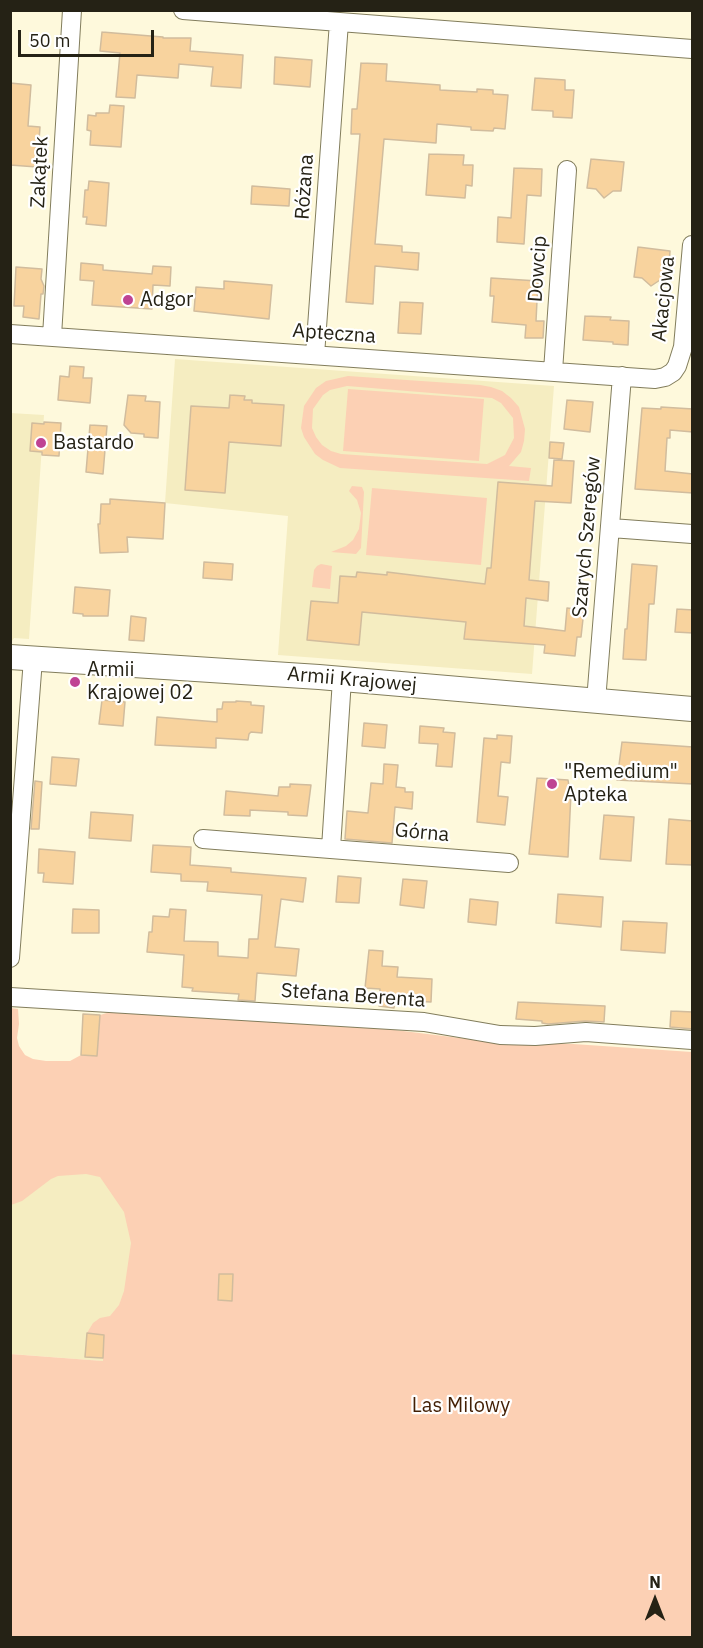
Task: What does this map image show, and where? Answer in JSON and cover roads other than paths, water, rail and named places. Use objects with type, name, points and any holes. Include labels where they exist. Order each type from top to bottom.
[{"type":"street","name":"Zakątek","points":[[52,336],[72,10]]},
{"type":"street","points":[[183,10],[693,49]]},
{"type":"street","name":"Różana","points":[[315,355],[339,22]]},
{"type":"street","name":"Dowcip","points":[[553,371],[567,170]]},
{"type":"street","name":"Akacjowa","points":[[655,379],[665,377],[672,372],[677,366],[683,348],[693,245]]},
{"type":"street","name":"Apteczna","points":[[10,334],[655,379]]},
{"type":"street","name":"Szarych Szeregów","points":[[596,701],[622,376]]},
{"type":"street","points":[[611,528],[693,534]]},
{"type":"street","points":[[10,958],[22,658]]},
{"type":"street","name":"Armii Krajowej","points":[[22,658],[342,679],[693,709]]},
{"type":"street","points":[[331,848],[342,679]]},
{"type":"street","name":"Górna","points":[[203,839],[509,863]]},
{"type":"street","name":"Stefana Berenta","points":[[10,997],[424,1022],[500,1035],[535,1036],[586,1032],[693,1040]]},
{"type":"place","name":"Adgor","points":[[128,300]]},
{"type":"place","name":"Bastardo","points":[[41,443]]},
{"type":"place","name":"Armii Krajowej 02","points":[[75,682]]},
{"type":"place","name":"\"Remedium\" Apteka","points":[[552,784]]},
{"type":"park label","name":"Las Milowy","points":[[461,1406]]}]
